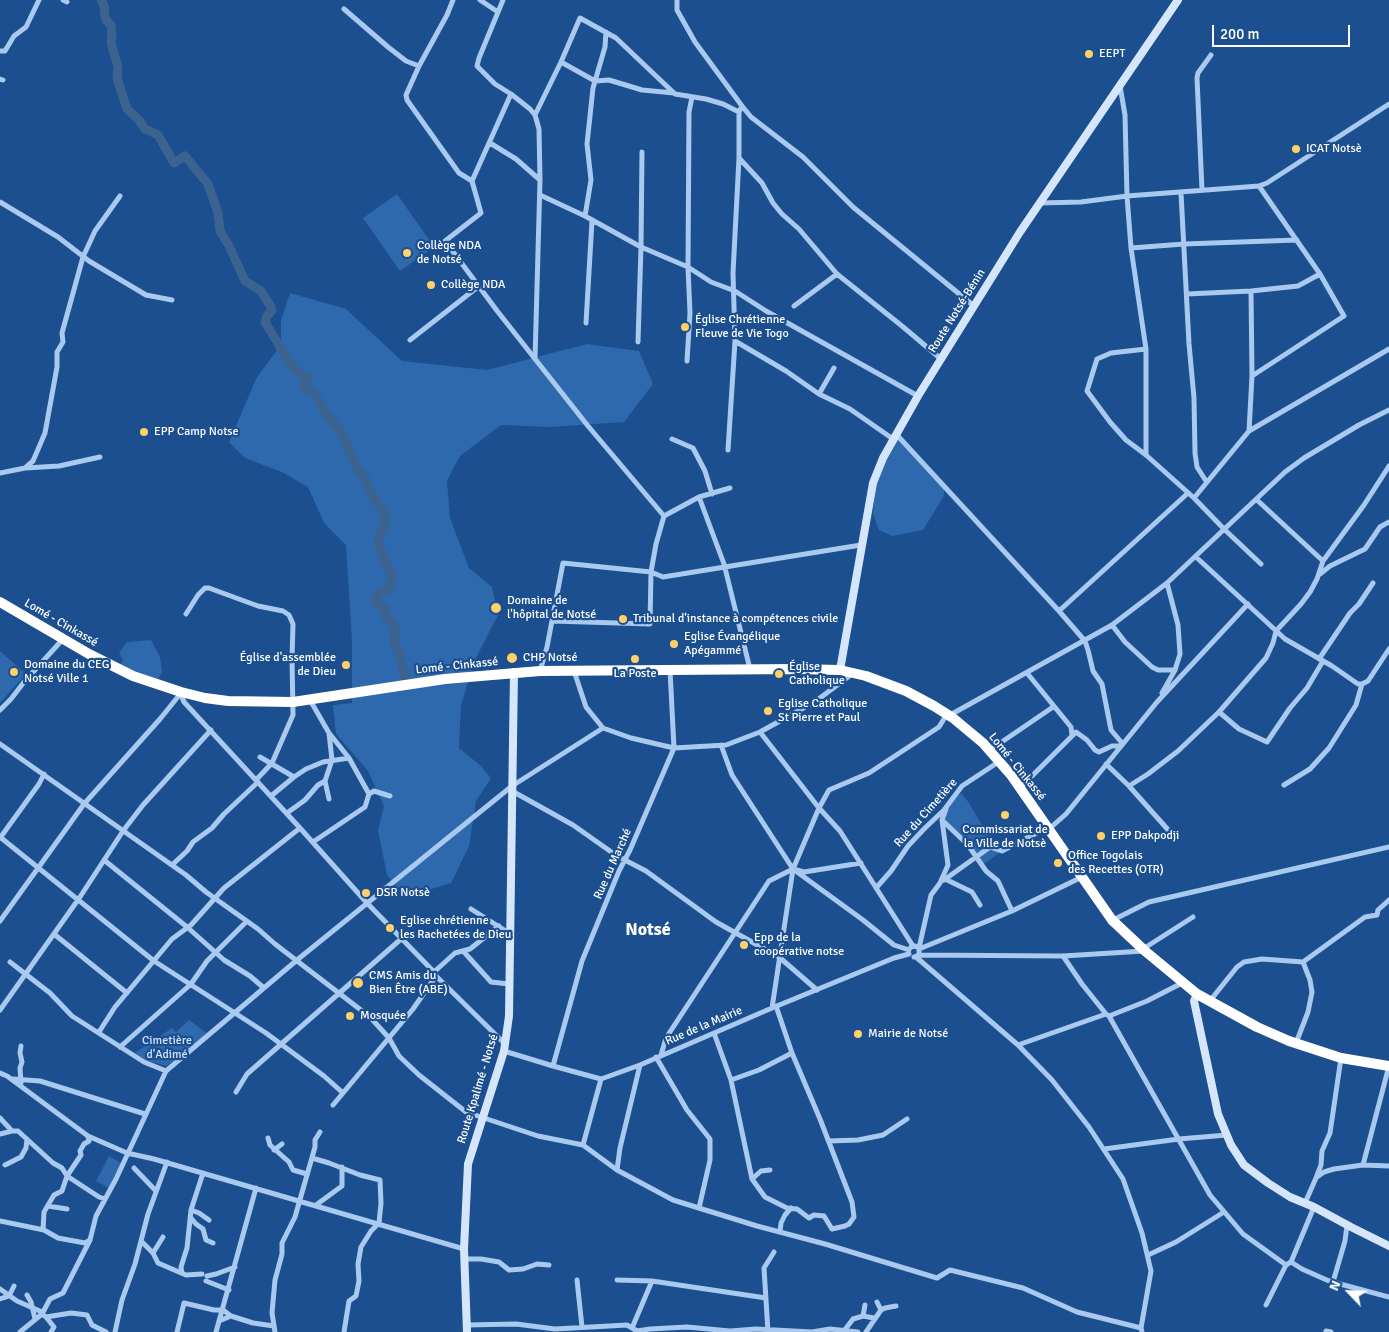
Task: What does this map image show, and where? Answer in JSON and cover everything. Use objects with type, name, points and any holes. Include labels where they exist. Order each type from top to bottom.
[{"type":"highway","name":"Lomé - Cinkassé","points":[[0,602],[89,654],[133,676],[181,693],[228,701],[293,702],[445,679],[514,672],[750,669],[840,670],[854,673],[906,691],[948,714],[990,750],[1049,828],[1112,920],[1182,983],[1209,1002],[1256,1027],[1296,1044],[1341,1058],[1389,1066]]},
{"type":"main road","name":"Route Notsé-Bénin","points":[[840,670],[873,483],[877,470],[894,436],[1039,203],[1178,0]]},
{"type":"main road","name":"Route Kpalimé - Notsé","points":[[466,1329],[464,1248],[468,1164],[504,1047],[508,1016],[514,672]]},
{"type":"main road","points":[[1197,994],[1194,1001],[1218,1114],[1230,1145],[1244,1165],[1290,1197],[1314,1207],[1389,1246]]},
{"type":"street","points":[[0,51],[5,51],[14,36],[26,27],[39,0]]},
{"type":"street","points":[[453,0],[406,95],[406,100],[459,172],[472,181],[481,213],[445,241],[588,426],[664,516]]},
{"type":"street","points":[[480,0],[498,12]]},
{"type":"street","points":[[503,0],[477,66],[495,84],[530,109],[535,115],[539,129],[540,195],[535,359]]},
{"type":"street","points":[[677,0],[677,10],[695,42],[751,117],[803,157],[853,207],[974,306]]},
{"type":"street","points":[[344,9],[406,61],[419,66]]},
{"type":"street","points":[[535,115],[580,18],[616,38],[675,94]]},
{"type":"street","points":[[585,216],[590,180],[587,144],[595,81],[605,46],[606,32]]},
{"type":"street","points":[[1202,190],[1197,78],[1198,73],[1211,55]]},
{"type":"street","points":[[561,62],[595,81],[609,80],[642,90],[706,99],[723,104],[739,112]]},
{"type":"street","points":[[1120,86],[1124,115],[1131,248],[1146,349],[1146,455]]},
{"type":"street","points":[[472,181],[511,94]]},
{"type":"street","points":[[687,362],[690,313],[688,267],[689,112],[692,97]]},
{"type":"street","points":[[1039,203],[1081,202],[1127,196],[1259,186],[1267,183],[1389,104]]},
{"type":"street","points":[[728,450],[735,342],[733,273],[739,158],[739,112],[742,106]]},
{"type":"street","points":[[490,143],[516,159],[540,180]]},
{"type":"street","points":[[638,342],[642,152]]},
{"type":"street","points":[[739,158],[762,183],[773,203],[782,214],[799,229],[837,274],[941,359]]},
{"type":"street","points":[[1252,376],[1344,316],[1320,274],[1259,186]]},
{"type":"street","points":[[1181,193],[1189,344],[1194,398],[1195,453],[1197,467],[1206,481]]},
{"type":"street","points":[[540,195],[585,216],[641,247],[688,267],[711,282],[735,291],[766,311],[918,396]]},
{"type":"street","points":[[26,468],[33,461],[45,433],[57,367],[57,352],[63,342],[62,333],[82,257],[95,231],[107,217],[120,196]]},
{"type":"street","points":[[0,202],[58,237],[82,257],[146,295],[172,300]]},
{"type":"street","points":[[586,323],[592,221]]},
{"type":"street","points":[[1131,248],[1297,240]]},
{"type":"street","points":[[794,306],[837,274]]},
{"type":"street","points":[[1187,294],[1251,291],[1298,286],[1320,274]]},
{"type":"street","points":[[410,340],[479,286]]},
{"type":"street","points":[[1249,431],[1252,376],[1251,291]]},
{"type":"street","points":[[735,342],[786,371],[820,394],[850,409],[894,436],[1085,641],[1093,671],[1102,684],[1111,730],[1121,745]]},
{"type":"street","points":[[1146,349],[1111,353],[1097,358],[1087,392],[1126,440],[1146,455],[1194,498],[1224,530],[1261,564]]},
{"type":"street","points":[[1194,498],[1206,481],[1249,431],[1389,349]]},
{"type":"street","points":[[820,394],[834,368]]},
{"type":"street","points":[[714,1032],[731,1080],[752,1179],[765,1197],[787,1208],[797,1209],[809,1218],[814,1215],[824,1216],[832,1229],[849,1224],[854,1217],[852,1202],[774,1007],[779,957],[793,869],[818,808],[828,790],[869,772],[939,727],[948,714],[1027,673],[1112,625],[1167,583],[1285,472],[1304,458],[1359,425],[1389,410]]},
{"type":"street","points":[[672,439],[693,448],[705,470],[712,494]]},
{"type":"street","points":[[0,473],[26,468],[59,466],[100,458]]},
{"type":"street","points":[[1317,579],[1323,561],[1364,505],[1389,466]]},
{"type":"street","points":[[552,621],[650,624],[651,572],[664,516],[699,498],[730,488]]},
{"type":"street","points":[[1059,611],[1188,493]]},
{"type":"street","points":[[699,498],[725,568],[750,669]]},
{"type":"street","points":[[1257,500],[1298,540],[1323,561]]},
{"type":"street","points":[[1129,786],[1178,751],[1220,712],[1266,658],[1276,631],[1301,604],[1322,571],[1365,549],[1380,527],[1389,522]]},
{"type":"street","points":[[540,671],[563,563],[651,572],[664,577],[861,545]]},
{"type":"street","points":[[1196,557],[1285,639],[1358,684],[1362,684]]},
{"type":"street","points":[[1157,702],[1174,670],[1180,654],[1178,624],[1167,583]]},
{"type":"street","points":[[1220,712],[1239,729],[1267,742],[1290,708],[1307,688],[1321,660],[1350,613],[1359,604],[1373,583]]},
{"type":"street","points":[[172,865],[188,851],[193,842],[212,828],[272,763],[293,716],[293,624],[289,615],[283,611],[258,606],[210,588],[205,588],[198,595],[186,614]]},
{"type":"street","points":[[940,883],[990,847],[1002,851],[1049,828],[1066,814],[1157,702],[1248,604]]},
{"type":"street","points":[[1112,625],[1125,642],[1152,667],[1158,670],[1174,670]]},
{"type":"street","points":[[0,710],[63,638]]},
{"type":"street","points":[[1284,785],[1310,769],[1329,748],[1356,705],[1362,684],[1368,680],[1389,649]]},
{"type":"street","name":"Rue du Marché","points":[[553,1066],[582,961],[674,748],[670,669]]},
{"type":"street","points":[[574,670],[586,707],[602,728],[631,738],[674,748],[726,745],[760,732],[816,700],[854,673]]},
{"type":"street","points":[[1027,673],[1071,727],[1072,735]]},
{"type":"street","points":[[181,693],[184,702],[367,903],[504,1047],[553,1066],[601,1079],[583,1144]]},
{"type":"street","points":[[0,921],[84,804],[181,693]]},
{"type":"street","points":[[310,700],[329,733],[350,758],[369,794]]},
{"type":"street","points":[[990,750],[1053,707]]},
{"type":"street","points":[[43,1314],[50,1299],[63,1293],[90,1240],[96,1216],[166,1071],[297,960],[512,788],[602,728]]},
{"type":"street","points":[[0,1010],[78,900],[123,831],[143,805],[211,730]]},
{"type":"street","points":[[760,732],[818,808],[840,831],[876,888],[912,957],[918,952],[1012,911],[1082,877]]},
{"type":"street","points":[[1020,788],[1076,732],[1099,752],[1112,746],[1121,745]]},
{"type":"street","points":[[329,733],[332,760],[325,780],[329,799]]},
{"type":"street","points":[[0,744],[172,865],[370,1017],[389,1038],[399,1056],[419,1075],[466,1112],[538,1136],[583,1144],[617,1170],[673,1200],[937,1278],[950,1270],[1023,1288],[1077,1312],[1141,1330],[1151,1277],[1148,1255],[1123,1179],[1089,1126],[1052,1080],[1018,1045],[918,952]]},
{"type":"street","points":[[721,745],[732,775],[793,869],[894,944],[910,950],[918,952],[1063,956],[1144,950],[1193,916]]},
{"type":"street","points":[[260,757],[294,776]]},
{"type":"street","points":[[271,796],[294,776],[306,769],[332,760],[350,758]]},
{"type":"street","name":"Rue du Cimetière","points":[[876,888],[891,871],[908,846],[947,806],[962,786],[1000,761]]},
{"type":"street","points":[[1106,764],[1129,786],[1170,832]]},
{"type":"street","points":[[44,774],[39,784],[0,838],[39,867],[154,961],[235,1013],[324,1076],[343,1093]]},
{"type":"street","points":[[287,813],[305,800],[325,780]]},
{"type":"street","points":[[512,788],[573,825],[625,860],[646,871],[716,922],[779,957],[817,990]]},
{"type":"street","points":[[313,842],[365,807],[369,794],[374,791],[390,796]]},
{"type":"street","points":[[918,952],[931,895],[940,883],[948,865],[942,820],[947,806]]},
{"type":"street","points":[[942,820],[968,845],[986,872],[998,881],[1012,911]]},
{"type":"street","points":[[99,1032],[115,1007],[172,939],[187,926],[191,925],[224,888],[300,828]]},
{"type":"street","points":[[1112,920],[1149,902],[1389,847]]},
{"type":"street","points":[[104,860],[187,926],[216,953],[264,988]]},
{"type":"street","points":[[699,1208],[710,1160],[710,1139],[686,1110],[658,1056],[666,1038],[769,881],[793,869],[804,872],[861,863]]},
{"type":"street","points":[[945,879],[972,892],[980,905]]},
{"type":"street","points":[[1209,1002],[1230,973],[1244,962],[1262,958],[1303,962],[1365,916],[1377,914],[1378,910],[1389,900]]},
{"type":"street","points":[[471,909],[510,933]]},
{"type":"street","points":[[120,1047],[190,984],[207,961],[247,921]]},
{"type":"street","points":[[333,1104],[413,1009],[435,974],[455,953],[470,949],[499,926]]},
{"type":"street","points":[[54,934],[126,993]]},
{"type":"street","points":[[236,1092],[247,1074],[401,938]]},
{"type":"street","name":"Rue de la Mairie","points":[[601,1079],[910,950]]},
{"type":"street","points":[[464,952],[491,982],[509,984]]},
{"type":"street","points":[[1063,956],[1082,984],[1107,1015],[1210,1195],[1243,1234],[1289,1264],[1333,1282],[1389,1297]]},
{"type":"street","points":[[10,962],[50,993],[72,1016],[144,1062],[166,1071]]},
{"type":"street","points":[[1296,1044],[1308,1012],[1312,992],[1310,980],[1303,962]]},
{"type":"street","points":[[1018,1045],[1147,1001],[1182,983]]},
{"type":"street","points":[[21,1046],[21,1083]]},
{"type":"street","points":[[731,1080],[759,1070],[792,1053]]},
{"type":"street","points":[[1305,1203],[1316,1178],[1322,1151],[1330,1133],[1341,1058]]},
{"type":"street","points":[[617,1170],[620,1148],[640,1064]]},
{"type":"street","points":[[1363,1165],[1389,1066]]},
{"type":"street","points":[[0,1073],[21,1083],[88,1136],[127,1153],[167,1162],[464,1248]]},
{"type":"street","points":[[21,1083],[40,1081],[145,1114]]},
{"type":"street","points":[[0,1118],[12,1131]]},
{"type":"street","points":[[829,1141],[858,1140],[883,1135],[907,1119]]},
{"type":"street","points":[[0,1134],[18,1131],[53,1163],[62,1168],[67,1176],[105,1199]]},
{"type":"street","points":[[177,1332],[184,1303],[214,1310],[223,1310],[231,1316],[275,1329],[272,1313],[275,1280],[282,1254],[282,1243],[295,1217],[315,1147],[314,1140],[320,1132]]},
{"type":"street","points":[[43,1230],[44,1212],[54,1195],[62,1191],[67,1176],[82,1154],[80,1151],[88,1141],[88,1136]]},
{"type":"street","points":[[1104,1149],[1179,1139],[1227,1136]]},
{"type":"street","points":[[268,1138],[270,1145],[289,1162],[293,1170],[307,1174]]},
{"type":"street","points":[[5,1165],[21,1157],[26,1148],[27,1139]]},
{"type":"street","points":[[274,1150],[282,1144]]},
{"type":"street","points":[[312,1158],[380,1180],[381,1203],[379,1224],[371,1231],[361,1247],[358,1264],[359,1281],[356,1296],[349,1301],[344,1332]]},
{"type":"street","points":[[115,1332],[122,1300],[135,1264],[148,1214],[167,1162]]},
{"type":"street","points":[[62,1168],[69,1168],[75,1164]]},
{"type":"street","points":[[1316,1178],[1329,1170],[1363,1165],[1389,1166]]},
{"type":"street","points":[[316,1205],[342,1186],[342,1167]]},
{"type":"street","points":[[134,1168],[156,1191]]},
{"type":"street","points":[[752,1179],[762,1171],[770,1170]]},
{"type":"street","points":[[182,1273],[181,1267],[187,1248],[191,1210],[203,1173]]},
{"type":"street","points":[[216,1332],[256,1188]]},
{"type":"street","points":[[48,1206],[67,1209]]},
{"type":"street","points":[[1266,1306],[1289,1264],[1314,1207]]},
{"type":"street","points":[[780,1232],[781,1223],[791,1208]]},
{"type":"street","points":[[191,1210],[208,1220]]},
{"type":"street","points":[[1148,1255],[1176,1242],[1224,1212]]},
{"type":"street","points":[[191,1218],[203,1229],[206,1240],[213,1243]]},
{"type":"street","points":[[0,1221],[43,1230],[58,1238],[78,1242],[90,1240]]},
{"type":"street","points":[[1333,1282],[1345,1241],[1347,1225]]},
{"type":"street","points":[[153,1253],[163,1237]]},
{"type":"street","points":[[141,1241],[153,1253],[158,1263],[188,1276],[205,1277],[235,1268]]},
{"type":"street","points":[[768,1331],[764,1268],[774,1252]]},
{"type":"street","points":[[464,1258],[499,1262],[509,1270],[524,1269],[537,1264],[549,1265]]},
{"type":"street","points":[[205,1277],[229,1290]]},
{"type":"street","points":[[577,1280],[586,1329]]},
{"type":"street","points":[[618,1280],[652,1281],[766,1298]]},
{"type":"street","points":[[636,1330],[652,1281]]},
{"type":"street","points":[[0,1289],[12,1293],[43,1314],[54,1327],[51,1332]]},
{"type":"street","points":[[0,1299],[12,1293]]},
{"type":"street","points":[[28,1295],[35,1319]]},
{"type":"street","points":[[877,1302],[881,1310]]},
{"type":"street","points":[[863,1316],[865,1305]]},
{"type":"street","points":[[866,1332],[881,1310],[896,1306]]},
{"type":"street","points":[[24,1331],[35,1319],[43,1314],[70,1313],[87,1316],[92,1325],[106,1332]]},
{"type":"street","points":[[219,1321],[231,1316]]},
{"type":"street","points":[[844,1331],[853,1319],[863,1316],[874,1318]]},
{"type":"street","points":[[466,1329],[516,1324],[547,1330],[627,1325],[636,1330],[687,1327],[741,1331],[813,1332],[830,1329],[858,1332]]},
{"type":"green space","points":[[397,194],[434,247],[400,271],[363,218]]},
{"type":"green space","points":[[290,293],[346,309],[402,361],[487,370],[587,344],[639,351],[653,384],[624,422],[550,427],[501,425],[460,456],[447,481],[450,518],[469,568],[492,587],[498,615],[475,660],[461,705],[459,748],[481,766],[491,778],[476,801],[469,846],[451,883],[405,897],[387,875],[378,830],[384,806],[368,771],[336,734],[333,705],[352,703],[352,641],[346,545],[324,523],[308,487],[282,472],[245,458],[229,442],[257,377],[281,345],[281,320]]},
{"type":"green space","points":[[898,438],[944,487],[944,496],[923,530],[892,536],[879,530],[873,514],[875,490],[882,466]]},
{"type":"green space","points":[[151,640],[160,657],[162,672],[158,679],[142,676],[119,666],[123,660],[119,653],[126,643]]},
{"type":"green space","points":[[0,651],[26,674],[0,703]]},
{"type":"green space","points":[[961,793],[999,853],[981,866],[968,845],[943,820],[948,807]]},
{"type":"green space","points":[[189,1020],[208,1034],[191,1047],[176,1032]]},
{"type":"green space","name":"Cimetière d'Adimé","points":[[172,1028],[191,1048],[166,1066],[146,1060],[135,1053]]},
{"type":"green space","points":[[109,1156],[121,1163],[109,1188],[96,1181]]},
{"type":"waterway","points":[[101,0],[105,8],[106,20],[111,25],[111,43],[118,67],[117,78],[127,109],[139,120],[145,129],[158,135],[174,163],[185,156],[208,184],[218,213],[220,231],[245,281],[261,291],[271,307],[272,310],[265,322],[295,370],[308,377],[304,382],[304,388],[315,393],[320,404],[344,437],[356,467],[366,479],[370,492],[383,511],[386,522],[378,539],[381,552],[393,578],[388,590],[380,592],[375,597],[376,603],[385,608],[386,617],[395,626],[395,646],[399,653],[405,678]]},
{"type":"place","name":"EEPT","points":[[1089,54]]},
{"type":"place","name":"ICAT Notsè","points":[[1296,149]]},
{"type":"place","name":"Collège NDA de Notsé","points":[[407,253]]},
{"type":"place","name":"Collège NDA","points":[[431,285]]},
{"type":"place","name":"Église Chrétienne Fleuve de Vie Togo","points":[[685,327]]},
{"type":"place","name":"EPP Camp Notse","points":[[144,432]]},
{"type":"place","name":"Domaine de l'hôpital de Notsé","points":[[496,608]]},
{"type":"place","name":"Tribunal d'instance à compétences civile","points":[[623,619]]},
{"type":"place","name":"Eglise Évangélique Apégammé","points":[[674,644]]},
{"type":"place","name":"CHP Notsé","points":[[512,658]]},
{"type":"place","name":"La Poste","points":[[635,659]]},
{"type":"place","name":"Église d'assemblée de Dieu","points":[[346,665]]},
{"type":"place","name":"Domaine du CEG Notsé Ville 1","points":[[14,672]]},
{"type":"place","name":"Église Catholique","points":[[779,674]]},
{"type":"place","name":"Eglise Catholique St Pierre et Paul","points":[[768,711]]},
{"type":"place","name":"Commissariat de la Ville de Notsè","points":[[1005,815]]},
{"type":"place","name":"EPP Dakpodji","points":[[1101,836]]},
{"type":"place","name":"Office Togolais des Recettes (OTR)","points":[[1058,863]]},
{"type":"place","name":"DSR Notsè","points":[[366,893]]},
{"type":"place","name":"Eglise chrétienne les Rachetées de Dieu","points":[[390,928]]},
{"type":"place","name":"Epp de la coopérative notse","points":[[744,945]]},
{"type":"place","name":"CMS Amis du Bien Être (ABE)","points":[[358,983]]},
{"type":"place","name":"Mosquée","points":[[350,1016]]},
{"type":"place","name":"Mairie de Notsé","points":[[858,1034]]},
{"type":"district","name":"Notsé","points":[[648,930]]}]
